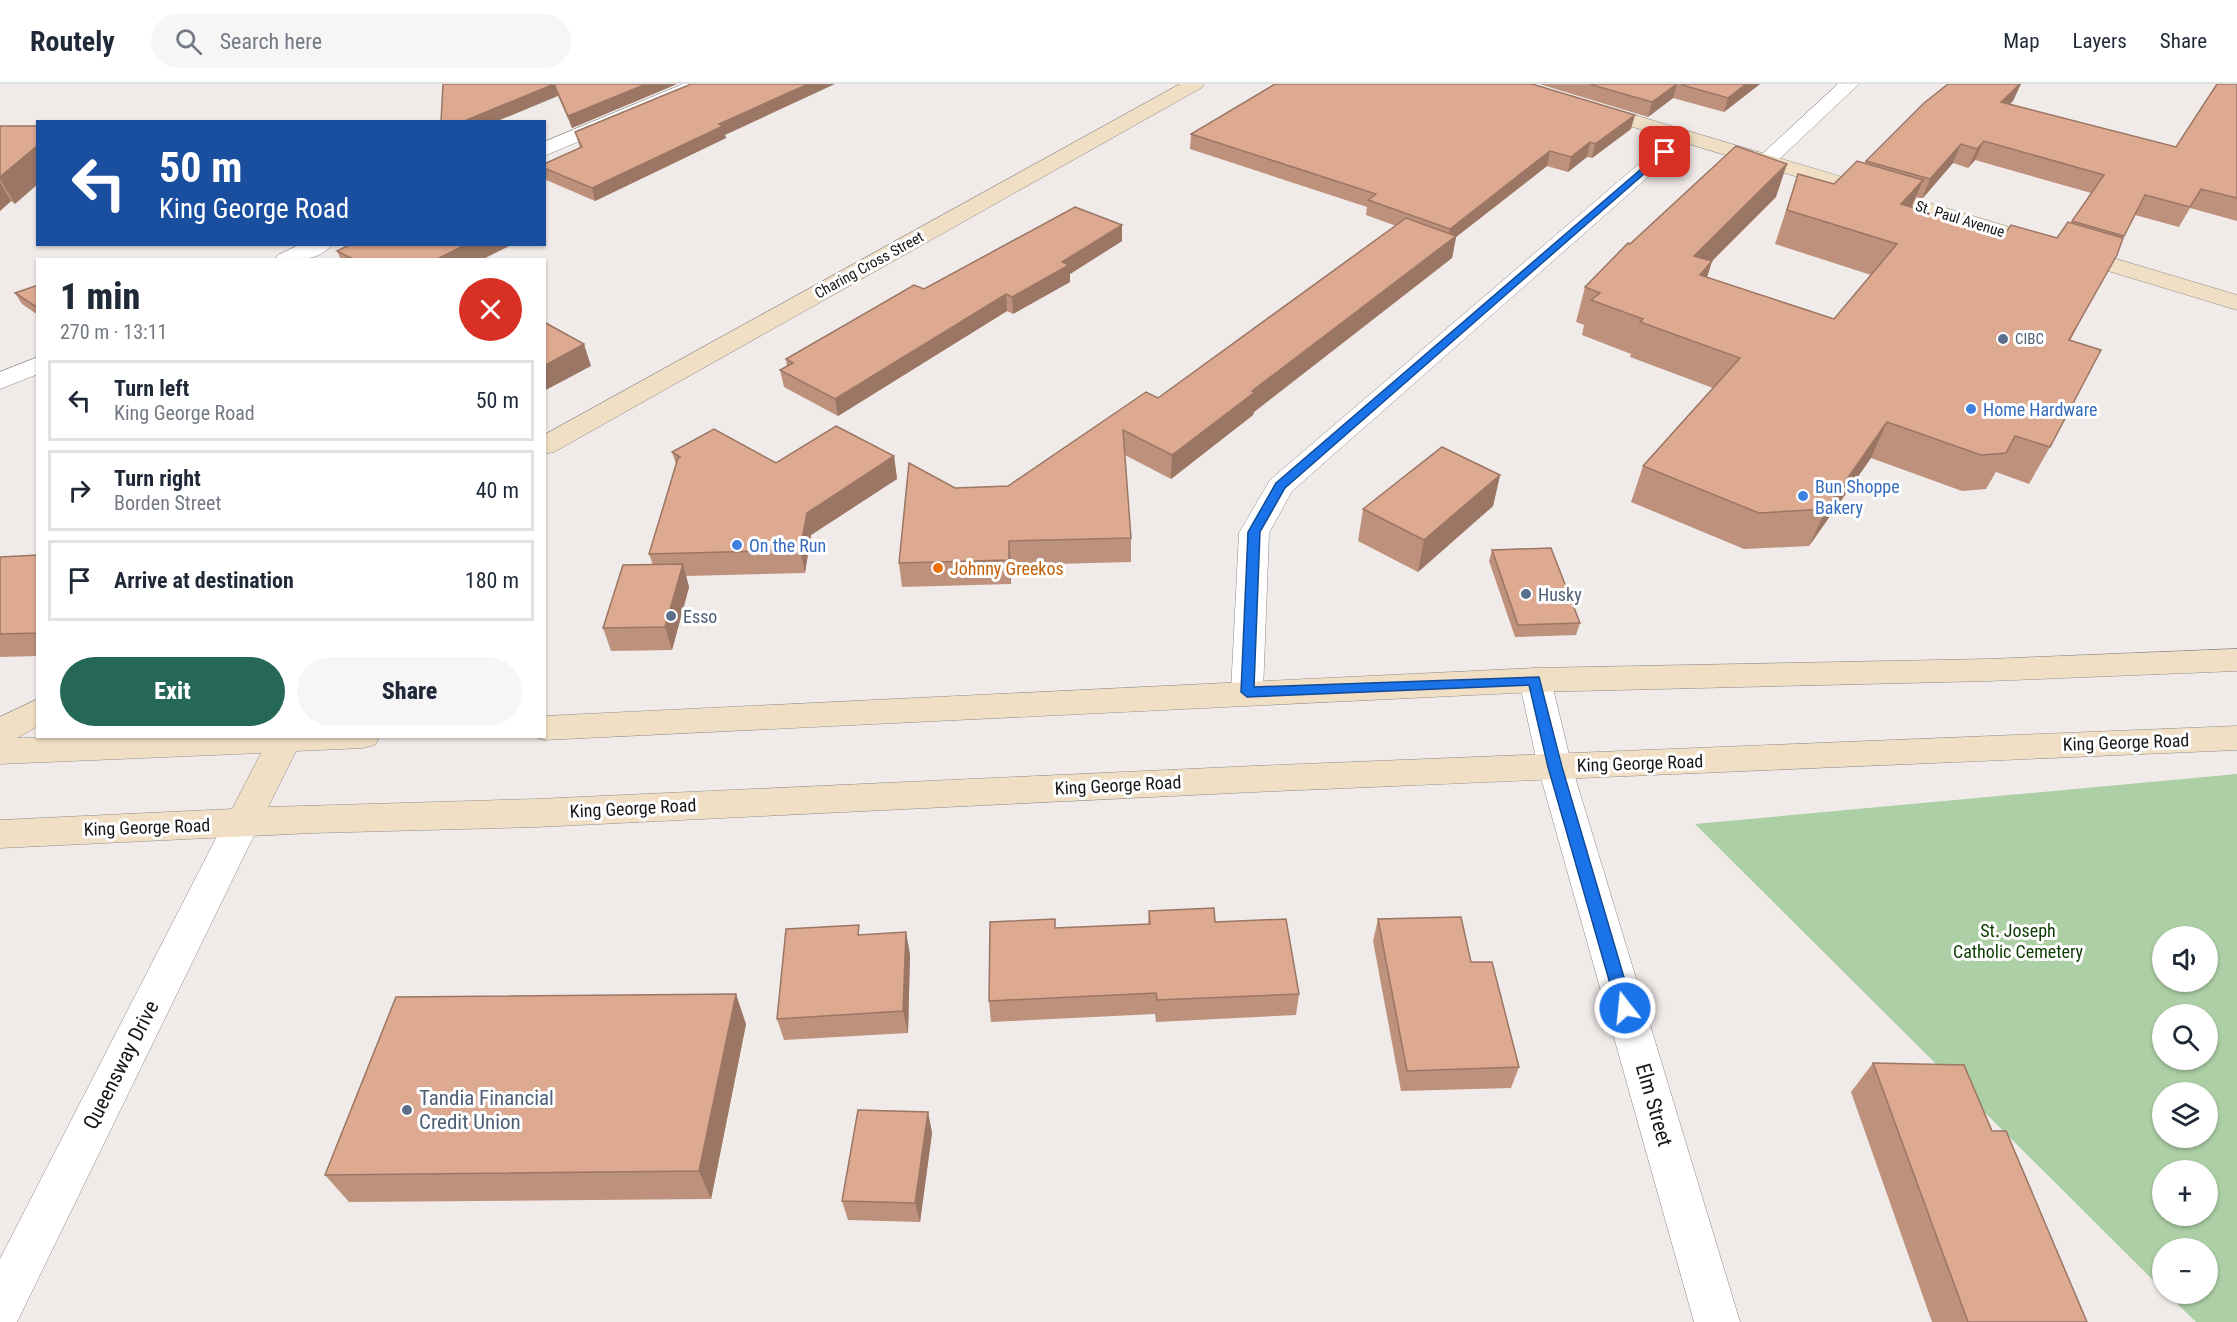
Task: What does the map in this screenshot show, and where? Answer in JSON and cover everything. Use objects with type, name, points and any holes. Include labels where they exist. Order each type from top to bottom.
[{"type":"main road","name":"Charing Cross Street","points":[[546,445],[1194,84]]},
{"type":"main road","name":"St. Paul Avenue","points":[[1511,84],[2237,303]]},
{"type":"main road","points":[[546,728],[1247,692],[1535,680],[1978,670],[2237,660]]},
{"type":"main road","points":[[0,732],[36,712]]},
{"type":"main road","points":[[0,751],[286,738],[242,823]]},
{"type":"main road","name":"King George Road","points":[[0,834],[2237,738]]},
{"type":"street","points":[[546,149],[699,84]]},
{"type":"street","points":[[1766,160],[1849,84]]},
{"type":"street","points":[[1247,692],[1254,532],[1280,486],[1682,137]]},
{"type":"street","points":[[290,258],[317,246]]},
{"type":"street","points":[[0,381],[36,366]]},
{"type":"street","name":"Elm Street","points":[[1535,680],[1555,767],[1717,1322]]},
{"type":"street","name":"Queensway Drive","points":[[0,1307],[242,823]]},
{"type":"green space","name":"St. Joseph Catholic Cemetery","points":[[2237,774],[2237,1322],[2196,1322],[2177,1304],[2218,1304],[2218,1238],[2152,1238],[2152,1279],[1695,824]]},
{"type":"building","points":[[443,84],[554,84],[467,120],[441,120]]},
{"type":"building","points":[[554,84],[646,84],[568,116]]},
{"type":"building","points":[[691,84],[808,84],[719,124],[723,126],[592,188],[546,169],[546,163],[582,147],[575,132]]},
{"type":"building","points":[[1275,84],[1532,84],[1635,115],[1595,144],[1590,142],[1571,157],[1550,151],[1450,229],[1368,200],[1376,194],[1191,134]]},
{"type":"building","points":[[1589,84],[1677,84],[1652,102]]},
{"type":"building","points":[[1679,84],[1746,84],[1728,98]]},
{"type":"building","points":[[1948,84],[2020,84],[2001,102],[2176,147],[2217,84],[2237,84],[2237,198],[2201,189],[2190,207],[2145,195],[2124,236],[2072,221],[2104,175],[1984,141],[1977,149],[1961,144],[1930,179],[1866,161],[1924,103]]},
{"type":"building","points":[[0,126],[36,126],[36,147],[0,177]]},
{"type":"building","points":[[1736,146],[1787,164],[1694,256],[1712,261],[1700,275],[1834,319],[1897,244],[1787,210],[1798,174],[1834,184],[1857,161],[1923,180],[1901,204],[2005,234],[2011,225],[2057,238],[2068,222],[2123,238],[2117,255],[2069,340],[2101,350],[2050,447],[2015,436],[2006,453],[1981,455],[1887,422],[1826,509],[1759,513],[1643,466],[1740,358],[1640,322],[1643,319],[1591,300],[1600,293],[1585,287],[1628,243],[1630,244]]},
{"type":"building","points":[[1075,207],[1122,225],[1062,262],[1069,265],[1012,297],[1006,294],[835,399],[780,370],[793,363],[786,359],[914,285],[924,289]]},
{"type":"building","points":[[1406,218],[1456,236],[1252,391],[1255,392],[1172,455],[1123,430],[1131,538],[1009,541],[1009,560],[899,563],[909,463],[955,488],[1008,486],[1146,392],[1158,398]]},
{"type":"building","points":[[347,246],[463,246],[439,258],[351,258],[337,251]]},
{"type":"building","points":[[36,286],[36,307],[15,293]]},
{"type":"building","points":[[546,323],[584,344],[546,365]]},
{"type":"building","points":[[836,426],[894,456],[807,513],[800,550],[649,554],[680,457],[672,452],[714,429],[776,463]]},
{"type":"building","points":[[1442,447],[1500,475],[1424,540],[1363,509]]},
{"type":"building","points":[[1551,548],[1580,623],[1518,625],[1492,550]]},
{"type":"building","points":[[36,555],[36,633],[0,634],[0,557]]},
{"type":"building","points":[[683,564],[665,627],[603,628],[623,565]]},
{"type":"building","points":[[1214,908],[1215,922],[1286,919],[1299,994],[1157,1000],[1156,993],[989,1001],[990,922],[1055,919],[1055,928],[1150,924],[1149,911]]},
{"type":"building","points":[[1461,917],[1471,962],[1492,962],[1519,1067],[1407,1071],[1378,919]]},
{"type":"building","points":[[859,925],[858,935],[906,932],[903,1011],[777,1019],[786,929]]},
{"type":"building","points":[[736,994],[699,1171],[325,1175],[396,997]]},
{"type":"building","points":[[1873,1063],[1964,1065],[1992,1131],[2006,1131],[2087,1322],[1968,1322]]},
{"type":"building","points":[[858,1110],[928,1112],[915,1203],[842,1201]]},
{"type":"place","name":"CIBC","points":[[2003,339]]},
{"type":"place","name":"Home Hardware","points":[[1971,409]]},
{"type":"place","name":"Bun Shoppe Bakery","points":[[1803,496]]},
{"type":"place","name":"On the Run","points":[[737,545]]},
{"type":"place","name":"Johnny Greekos","points":[[938,568]]},
{"type":"place","name":"Husky","points":[[1526,594]]},
{"type":"place","name":"Esso","points":[[671,616]]},
{"type":"place","name":"Tandia Financial Credit Union","points":[[407,1110]]},
{"type":"route","points":[[1625,1008],[1555,767],[1535,680],[1247,692],[1254,532],[1280,486],[1665,152]]}]
